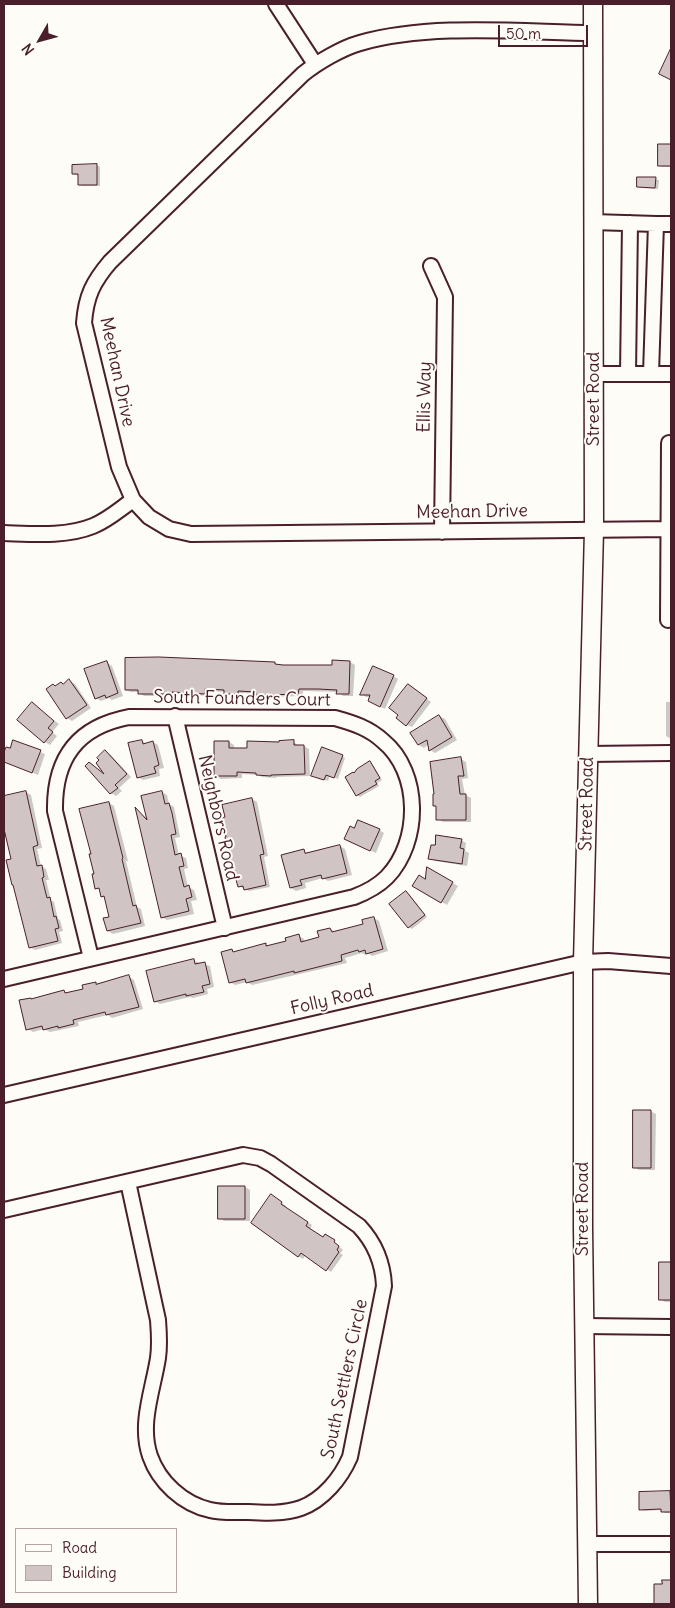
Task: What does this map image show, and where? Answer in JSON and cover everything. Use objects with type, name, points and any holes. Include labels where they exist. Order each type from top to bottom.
[{"type":"main road","name":"Street Road","points":[[588,1604],[589,1544],[583,1228],[583,962],[594,530],[593,4]]},
{"type":"street","points":[[276,4],[315,64]]},
{"type":"street","name":"Meehan Drive","points":[[593,33],[463,30],[398,35],[358,44],[315,64],[110,262],[93,284],[86,306],[84,323],[119,467],[132,500],[149,517],[169,529],[191,534],[669,529]]},
{"type":"street","points":[[593,222],[671,224]]},
{"type":"street","points":[[628,374],[630,223]]},
{"type":"street","points":[[651,374],[656,224]]},
{"type":"street","name":"Ellis Way","points":[[431,266],[445,297],[442,532]]},
{"type":"street","points":[[594,374],[671,374]]},
{"type":"street","points":[[668,620],[669,443]]},
{"type":"street","points":[[4,533],[63,533],[82,530],[105,520],[132,500]]},
{"type":"street","name":"Neighbors Road","points":[[175,716],[224,928]]},
{"type":"street","name":"South Founders Court","points":[[4,979],[354,897],[374,887],[398,863],[405,848],[409,832],[412,808],[411,789],[400,760],[384,741],[370,730],[353,722],[335,718],[129,717],[112,720],[91,730],[78,741],[62,765],[56,788],[55,811],[91,958]]},
{"type":"street","points":[[588,754],[671,753]]},
{"type":"street","name":"Folly Road","points":[[4,1095],[583,962],[671,966]]},
{"type":"street","name":"South Settlers Circle","points":[[4,1210],[243,1155],[260,1158],[271,1164],[359,1226],[368,1235],[384,1272],[384,1286],[350,1457],[344,1472],[335,1483],[323,1494],[302,1508],[262,1513],[211,1511],[196,1506],[173,1491],[154,1466],[147,1444],[146,1424],[158,1357],[160,1334],[128,1182]]},
{"type":"street","points":[[584,1326],[671,1327]]},
{"type":"street","points":[[589,1544],[671,1544]]},
{"type":"building","points":[[671,48],[671,80],[659,74]]},
{"type":"building","points":[[658,144],[671,144],[671,166],[658,166]]},
{"type":"building","points":[[97,164],[97,185],[78,185],[78,174],[72,174],[72,165]]},
{"type":"building","points":[[637,177],[656,177],[655,188],[637,187]]},
{"type":"building","points":[[159,657],[275,662],[275,664],[283,665],[332,665],[332,660],[350,661],[349,694],[336,694],[337,690],[318,689],[299,689],[298,694],[267,695],[256,695],[256,692],[238,691],[238,694],[224,694],[224,690],[205,689],[205,694],[172,692],[172,694],[138,694],[138,690],[125,690],[125,658]]},
{"type":"building","points":[[107,661],[118,693],[106,698],[105,695],[95,699],[84,669]]},
{"type":"building","points":[[373,666],[394,675],[380,707],[368,701],[370,695],[360,695]]},
{"type":"building","points":[[69,679],[87,705],[66,719],[46,689],[53,684],[55,686],[61,682],[63,684]]},
{"type":"building","points":[[408,684],[427,698],[406,726],[396,718],[398,715],[389,708]]},
{"type":"building","points":[[32,702],[54,721],[48,728],[53,732],[44,743],[17,720]]},
{"type":"building","points":[[439,715],[452,737],[429,751],[427,740],[418,745],[410,733]]},
{"type":"building","points":[[13,740],[41,750],[32,773],[4,762],[6,747],[10,748]]},
{"type":"building","points":[[142,740],[143,744],[153,741],[159,765],[154,767],[156,773],[137,778],[128,743]]},
{"type":"building","points":[[294,740],[294,745],[304,745],[305,774],[271,776],[237,772],[237,776],[214,776],[214,741],[229,741],[229,748],[247,748],[247,741],[279,742]]},
{"type":"building","points":[[322,747],[343,755],[334,778],[326,775],[324,780],[311,776]]},
{"type":"building","points":[[105,750],[127,774],[115,785],[118,788],[110,794],[85,766],[89,762],[104,774],[96,763],[99,760],[97,758]]},
{"type":"building","points":[[461,757],[464,776],[458,776],[460,794],[466,794],[466,820],[436,820],[436,806],[433,806],[434,794],[430,762]]},
{"type":"building","points":[[370,761],[380,778],[375,781],[377,784],[356,796],[345,777]]},
{"type":"building","points":[[26,791],[38,845],[33,847],[37,866],[42,865],[44,877],[42,878],[47,898],[50,897],[54,917],[56,916],[59,928],[55,929],[58,941],[29,948],[6,860],[11,859],[4,829],[4,796]]},
{"type":"building","points":[[162,791],[165,804],[169,803],[172,813],[176,834],[171,835],[175,855],[181,853],[184,866],[179,867],[184,887],[189,885],[192,897],[186,899],[189,911],[161,918],[135,807],[147,820],[141,796]]},
{"type":"building","points":[[252,798],[264,854],[260,855],[266,885],[244,890],[243,886],[238,887],[234,877],[225,837],[222,818],[225,817],[222,805]]},
{"type":"building","points":[[109,802],[133,906],[136,905],[141,923],[107,931],[103,918],[109,917],[104,896],[101,897],[99,888],[95,889],[92,874],[94,874],[89,854],[91,854],[79,809]]},
{"type":"building","points":[[358,820],[380,829],[370,851],[344,839],[350,826],[354,828]]},
{"type":"building","points":[[436,835],[462,839],[460,848],[464,849],[462,864],[428,859],[431,845],[435,845]]},
{"type":"building","points":[[340,845],[347,873],[322,879],[321,875],[300,880],[302,885],[290,888],[281,855],[304,849],[305,853]]},
{"type":"building","points":[[427,867],[453,882],[441,903],[412,886],[419,875],[425,879]]},
{"type":"building","points":[[406,891],[425,915],[408,928],[389,904]]},
{"type":"building","points":[[374,917],[383,949],[366,954],[365,950],[359,952],[358,950],[341,955],[342,961],[246,983],[245,979],[229,983],[221,952],[232,949],[233,952],[266,943],[266,946],[286,941],[285,938],[299,934],[301,942],[319,937],[317,931],[330,928],[332,932],[363,924],[362,920]]},
{"type":"building","points":[[194,959],[195,964],[205,962],[210,984],[202,986],[204,992],[186,996],[186,994],[154,1002],[146,971]]},
{"type":"building","points":[[129,975],[139,1007],[106,1015],[105,1012],[73,1020],[74,1024],[58,1028],[58,1026],[43,1030],[42,1026],[26,1030],[19,1000],[31,999],[64,990],[65,993],[83,989],[82,985],[96,982],[96,984]]},
{"type":"building","points":[[633,1110],[651,1110],[651,1168],[633,1168]]},
{"type":"building","points":[[218,1186],[245,1186],[245,1219],[218,1219]]},
{"type":"building","points":[[271,1194],[282,1202],[281,1204],[308,1222],[306,1226],[323,1237],[325,1234],[335,1240],[334,1242],[339,1246],[337,1250],[339,1252],[326,1271],[301,1253],[298,1257],[251,1223]]},
{"type":"building","points":[[659,1262],[671,1262],[671,1300],[659,1300]]},
{"type":"building","points":[[670,1491],[671,1512],[661,1512],[661,1509],[639,1510],[639,1492]]},
{"type":"building","points":[[662,1580],[671,1580],[671,1604],[654,1604],[654,1584],[662,1584]]}]
